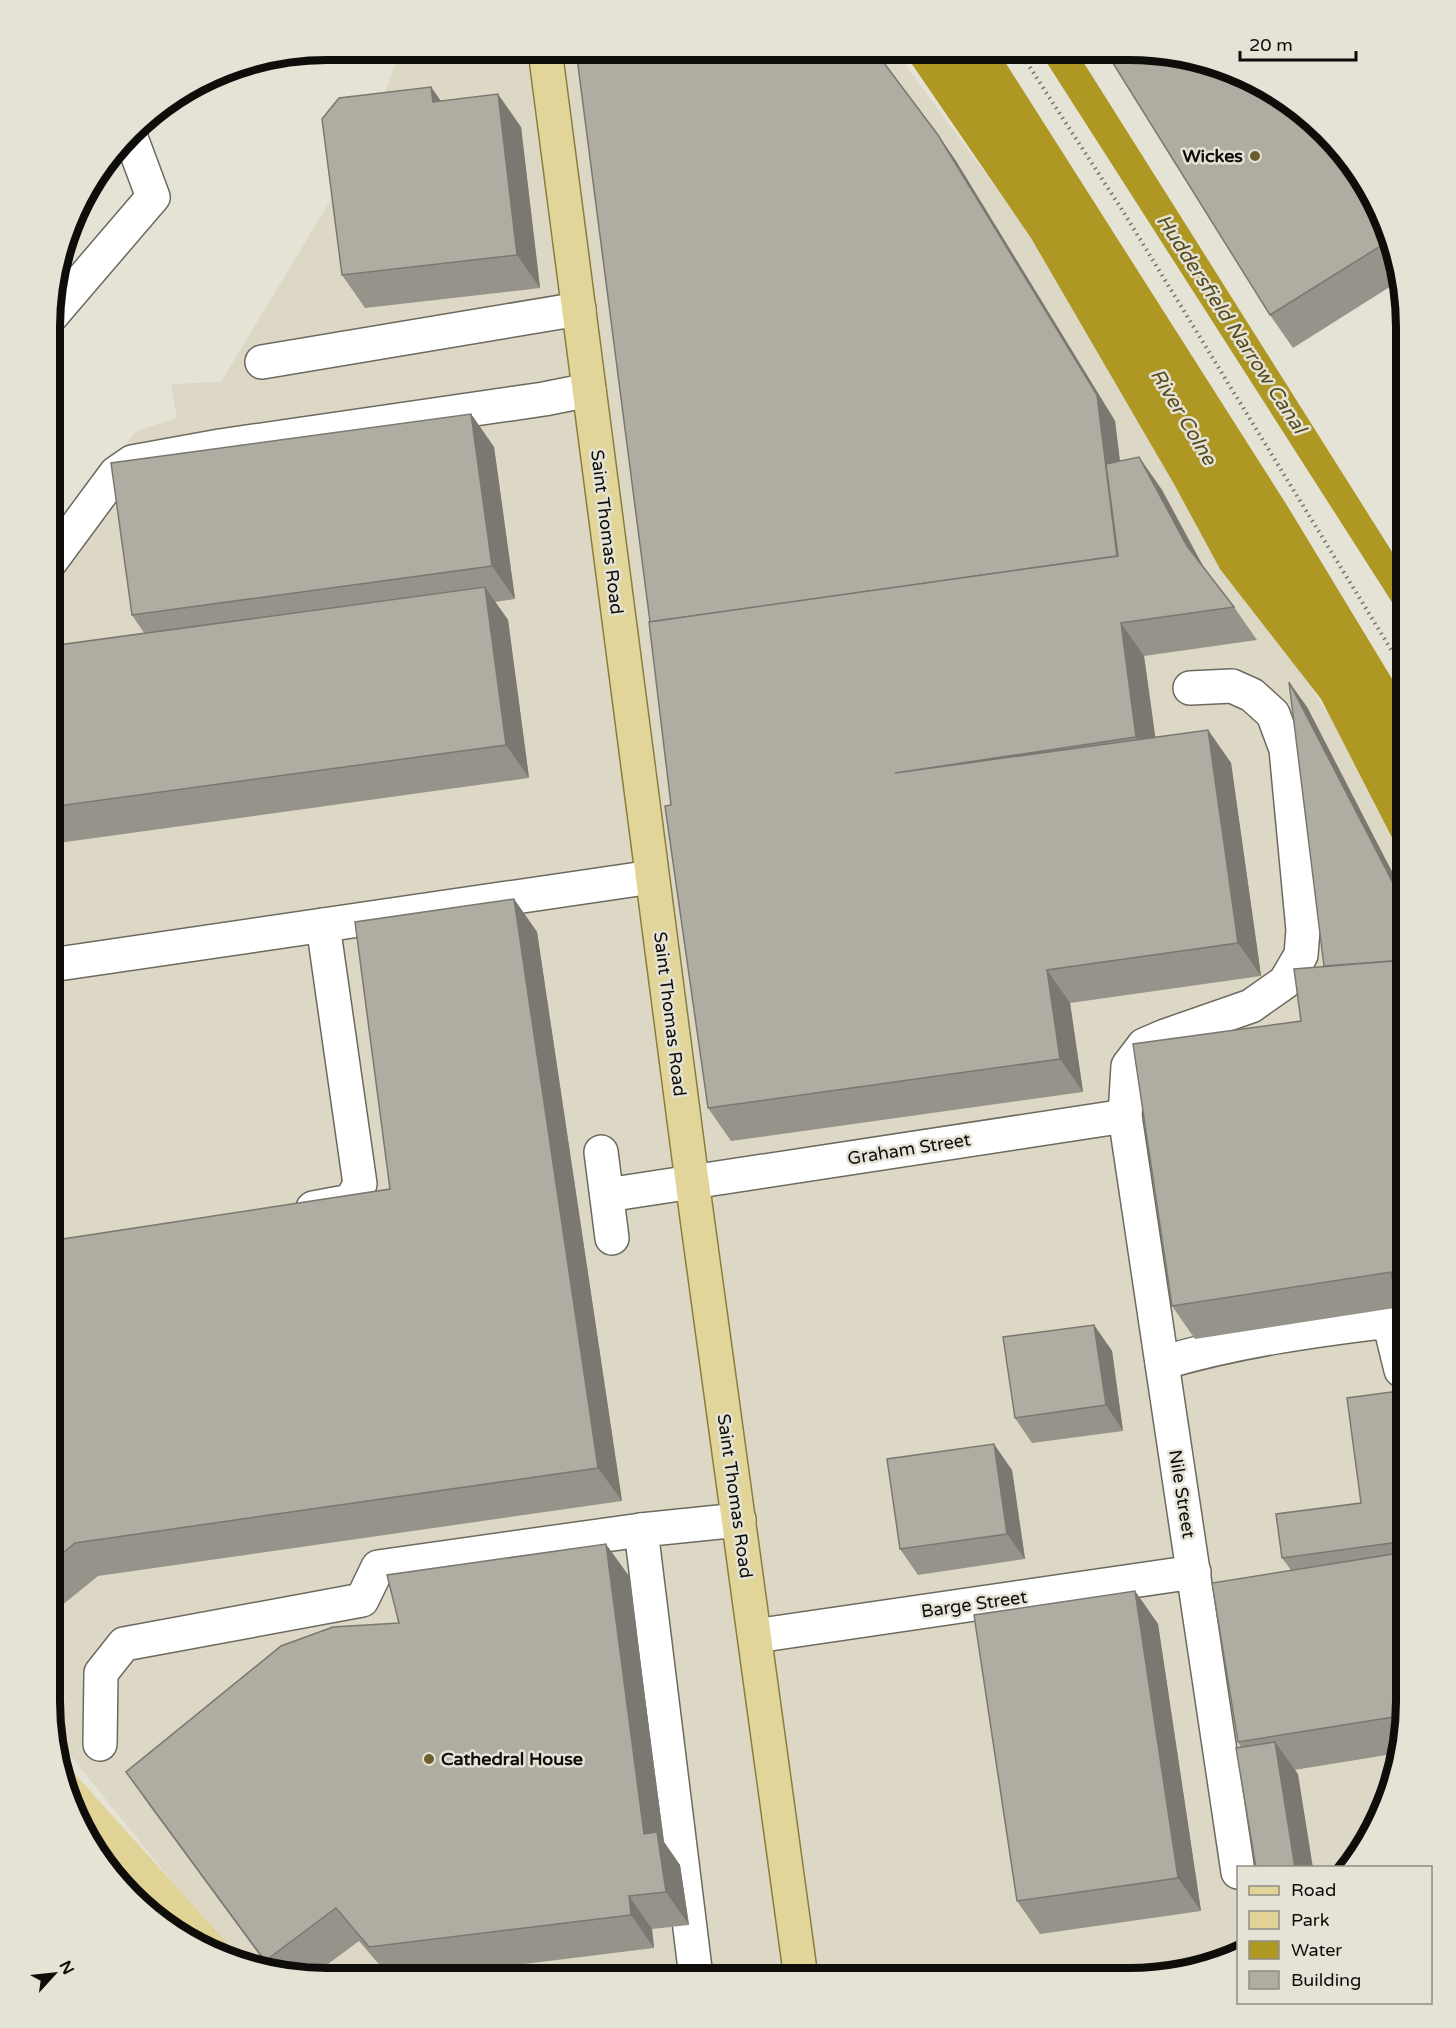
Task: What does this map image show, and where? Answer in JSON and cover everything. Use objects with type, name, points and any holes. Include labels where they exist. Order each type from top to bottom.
[{"type":"main road","name":"Saint Thomas Road","points":[[546,60],[692,1181],[800,1968]]},
{"type":"street","points":[[61,304],[153,197],[133,143]]},
{"type":"street","points":[[262,362],[579,309]]},
{"type":"street","points":[[60,549],[116,473],[132,462],[220,446],[532,401],[589,390]]},
{"type":"street","name":"Nile Street","points":[[1190,687],[1232,686],[1252,695],[1273,714],[1286,749],[1303,930],[1301,955],[1285,982],[1251,1006],[1165,1036],[1144,1046],[1128,1066],[1125,1116],[1238,1866]]},
{"type":"street","points":[[60,964],[652,877]]},
{"type":"street","points":[[284,1213],[351,1201],[360,1184],[323,925]]},
{"type":"street","name":"Graham Street","points":[[607,1195],[1125,1116]]},
{"type":"street","points":[[601,1152],[612,1238]]},
{"type":"street","points":[[1162,1363],[1202,1351],[1257,1340],[1389,1321],[1396,1350]]},
{"type":"street","points":[[100,1744],[101,1673],[123,1644],[362,1600],[378,1567],[641,1530],[739,1520]]},
{"type":"street","points":[[641,1530],[695,1968]]},
{"type":"street","name":"Barge Street","points":[[755,1636],[1194,1572]]},
{"type":"path","points":[[1026,60],[1124,213],[1396,658]]},
{"type":"shaded area","points":[[397,60],[902,60],[1019,219],[1334,724],[1396,847],[1396,1701],[1394,1736],[1387,1770],[1376,1803],[1360,1834],[1339,1866],[1237,1866],[1237,1945],[1231,1948],[1181,1963],[1129,1968],[327,1968],[292,1966],[258,1959],[226,1948],[64,1747],[60,1701],[60,528],[136,431],[177,418],[171,384],[221,382],[371,133]]},
{"type":"green space","points":[[68,1767],[235,1952],[179,1923],[151,1902],[126,1877],[105,1849],[88,1819],[80,1803]]},
{"type":"water","name":"River Colne","points":[[909,60],[1004,60],[1288,507],[1396,685],[1396,845],[1321,699],[1220,569],[1174,484],[1031,238]]},
{"type":"water","name":"Huddersfield Narrow Canal","points":[[1045,60],[1082,60],[1396,558],[1396,608]]},
{"type":"building","points":[[577,60],[882,60],[938,135],[1097,395],[1117,556],[650,622]]},
{"type":"building","name":"Wickes","points":[[1111,60],[1164,62],[1198,69],[1231,80],[1277,105],[1305,126],[1330,151],[1351,179],[1376,225],[1383,244],[1270,315]]},
{"type":"building","points":[[431,87],[433,102],[498,94],[517,255],[342,275],[322,119],[339,98]]},
{"type":"building","points":[[471,414],[492,566],[132,615],[111,463]]},
{"type":"building","points":[[1139,457],[1187,546],[1234,607],[1121,623],[1136,737],[895,773],[1208,730],[1238,943],[1047,970],[1060,1059],[708,1108],[665,806],[671,805],[649,622],[1118,556],[1106,464]]},
{"type":"building","points":[[485,587],[506,745],[60,806],[60,645]]},
{"type":"building","points":[[1289,682],[1396,889],[1396,961],[1324,966]]},
{"type":"building","points":[[514,899],[598,1468],[75,1543],[60,1556],[60,1239],[390,1189],[355,922]]},
{"type":"building","points":[[1396,961],[1396,1299],[1391,1272],[1172,1306],[1133,1044],[1301,1021],[1294,969]]},
{"type":"building","points":[[1094,1325],[1106,1405],[1015,1418],[1003,1337]]},
{"type":"building","points":[[1396,1391],[1396,1542],[1282,1558],[1276,1514],[1361,1503],[1347,1398]]},
{"type":"building","points":[[994,1444],[1007,1534],[900,1549],[887,1459]]},
{"type":"building","name":"Cathedral House","points":[[606,1544],[644,1834],[657,1832],[666,1892],[629,1896],[631,1915],[369,1947],[336,1908],[265,1961],[126,1772],[281,1646],[333,1627],[399,1623],[387,1575]]},
{"type":"building","points":[[1396,1554],[1395,1717],[1238,1742],[1212,1583]]},
{"type":"building","points":[[1135,1591],[1178,1878],[1017,1901],[974,1615]]},
{"type":"building","points":[[1275,1742],[1295,1866],[1256,1866],[1236,1748]]},
{"type":"place","name":"Wickes","points":[[1255,156]]},
{"type":"place","name":"Cathedral House","points":[[429,1759]]}]
